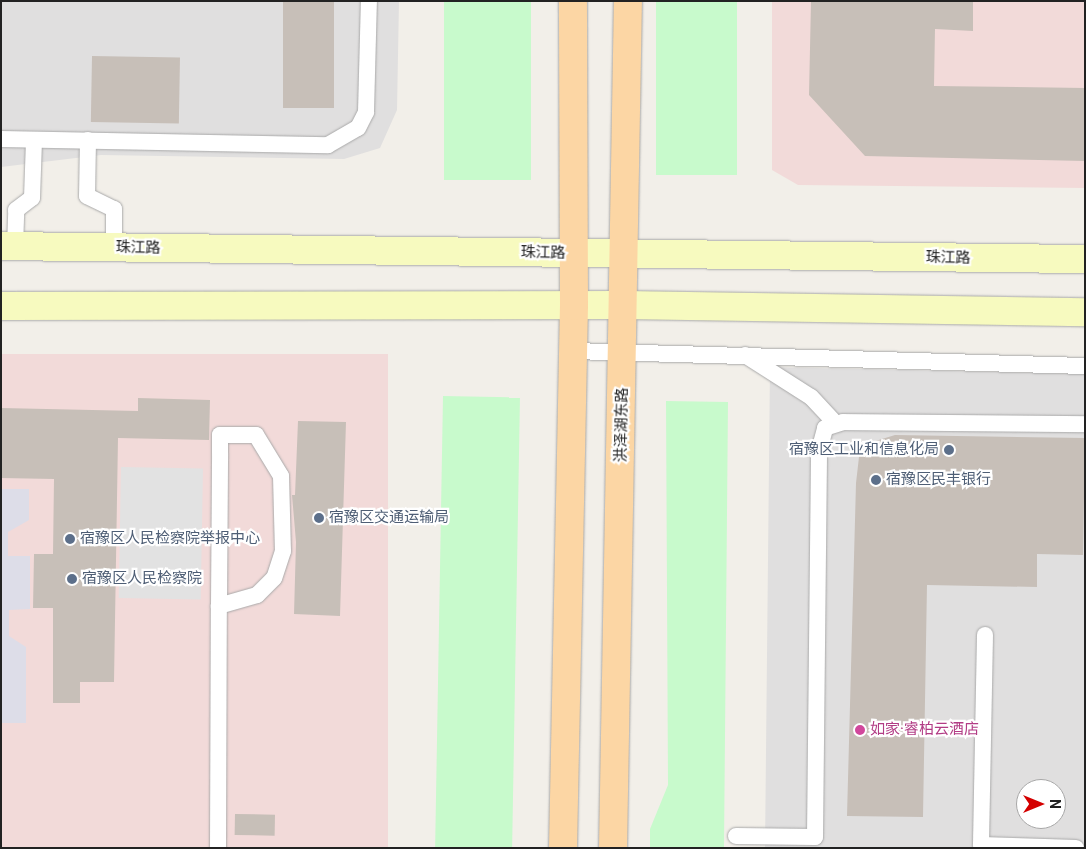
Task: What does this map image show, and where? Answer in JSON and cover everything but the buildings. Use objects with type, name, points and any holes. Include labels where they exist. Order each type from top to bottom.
[{"type":"main road","points":[[562,848],[574,306],[574,1]]},
{"type":"main road","name":"洪泽湖东路","points":[[612,848],[626,254],[628,1]]},
{"type":"street","name":"珠江路","points":[[8,247],[1085,259]]},
{"type":"street","points":[[1,306],[624,305],[1085,312]]},
{"type":"lane","points":[[1,139],[312,147],[344,139],[358,128],[366,112],[368,1]]},
{"type":"lane","points":[[8,247],[16,210],[32,198],[34,140]]},
{"type":"lane","points":[[88,140],[87,196],[114,209],[114,248]]},
{"type":"lane","points":[[573,351],[743,354],[1085,366]]},
{"type":"lane","points":[[743,354],[811,397],[834,422]]},
{"type":"lane","points":[[736,836],[815,837],[819,451],[825,428],[834,422],[1085,424]]},
{"type":"lane","points":[[218,848],[219,606],[220,435],[256,435],[282,482],[283,551],[274,578],[257,595],[219,606]]},
{"type":"lane","points":[[985,635],[981,845],[1076,848]]},
{"type":"shaded area","points":[[1,1],[399,1],[397,110],[380,148],[344,159],[101,155],[1,167]]},
{"type":"shaded area","points":[[772,1],[1085,1],[1085,188],[798,185],[772,170]]},
{"type":"shaded area","name":"宿豫区交通运输局","points":[[1,354],[388,354],[388,848],[1,848]]},
{"type":"shaded area","points":[[770,367],[1085,374],[1085,848],[765,848]]},
{"type":"shaded area","points":[[121,467],[203,468],[201,599],[119,598]]},
{"type":"shaded area","points":[[1,489],[29,489],[29,520],[8,532],[8,556],[30,556],[30,609],[9,610],[9,636],[26,647],[26,723],[1,723]]},
{"type":"green space","points":[[444,1],[531,1],[531,180],[444,180]]},
{"type":"green space","points":[[656,1],[737,1],[737,175],[656,175]]},
{"type":"green space","points":[[443,396],[520,397],[512,848],[435,848]]},
{"type":"green space","points":[[666,401],[728,402],[724,848],[650,848],[650,829],[668,785]]},
{"type":"place","name":"宿豫区工业和信息化局","points":[[949,450]]},
{"type":"place","name":"宿豫区民丰银行","points":[[876,480]]},
{"type":"place","name":"宿豫区交通运输局","points":[[319,518]]},
{"type":"place","name":"宿豫区人民检察院举报中心","points":[[70,539]]},
{"type":"place","name":"宿豫区人民检察院","points":[[72,579]]},
{"type":"place","name":"如家·睿柏云酒店","points":[[860,730]]}]
